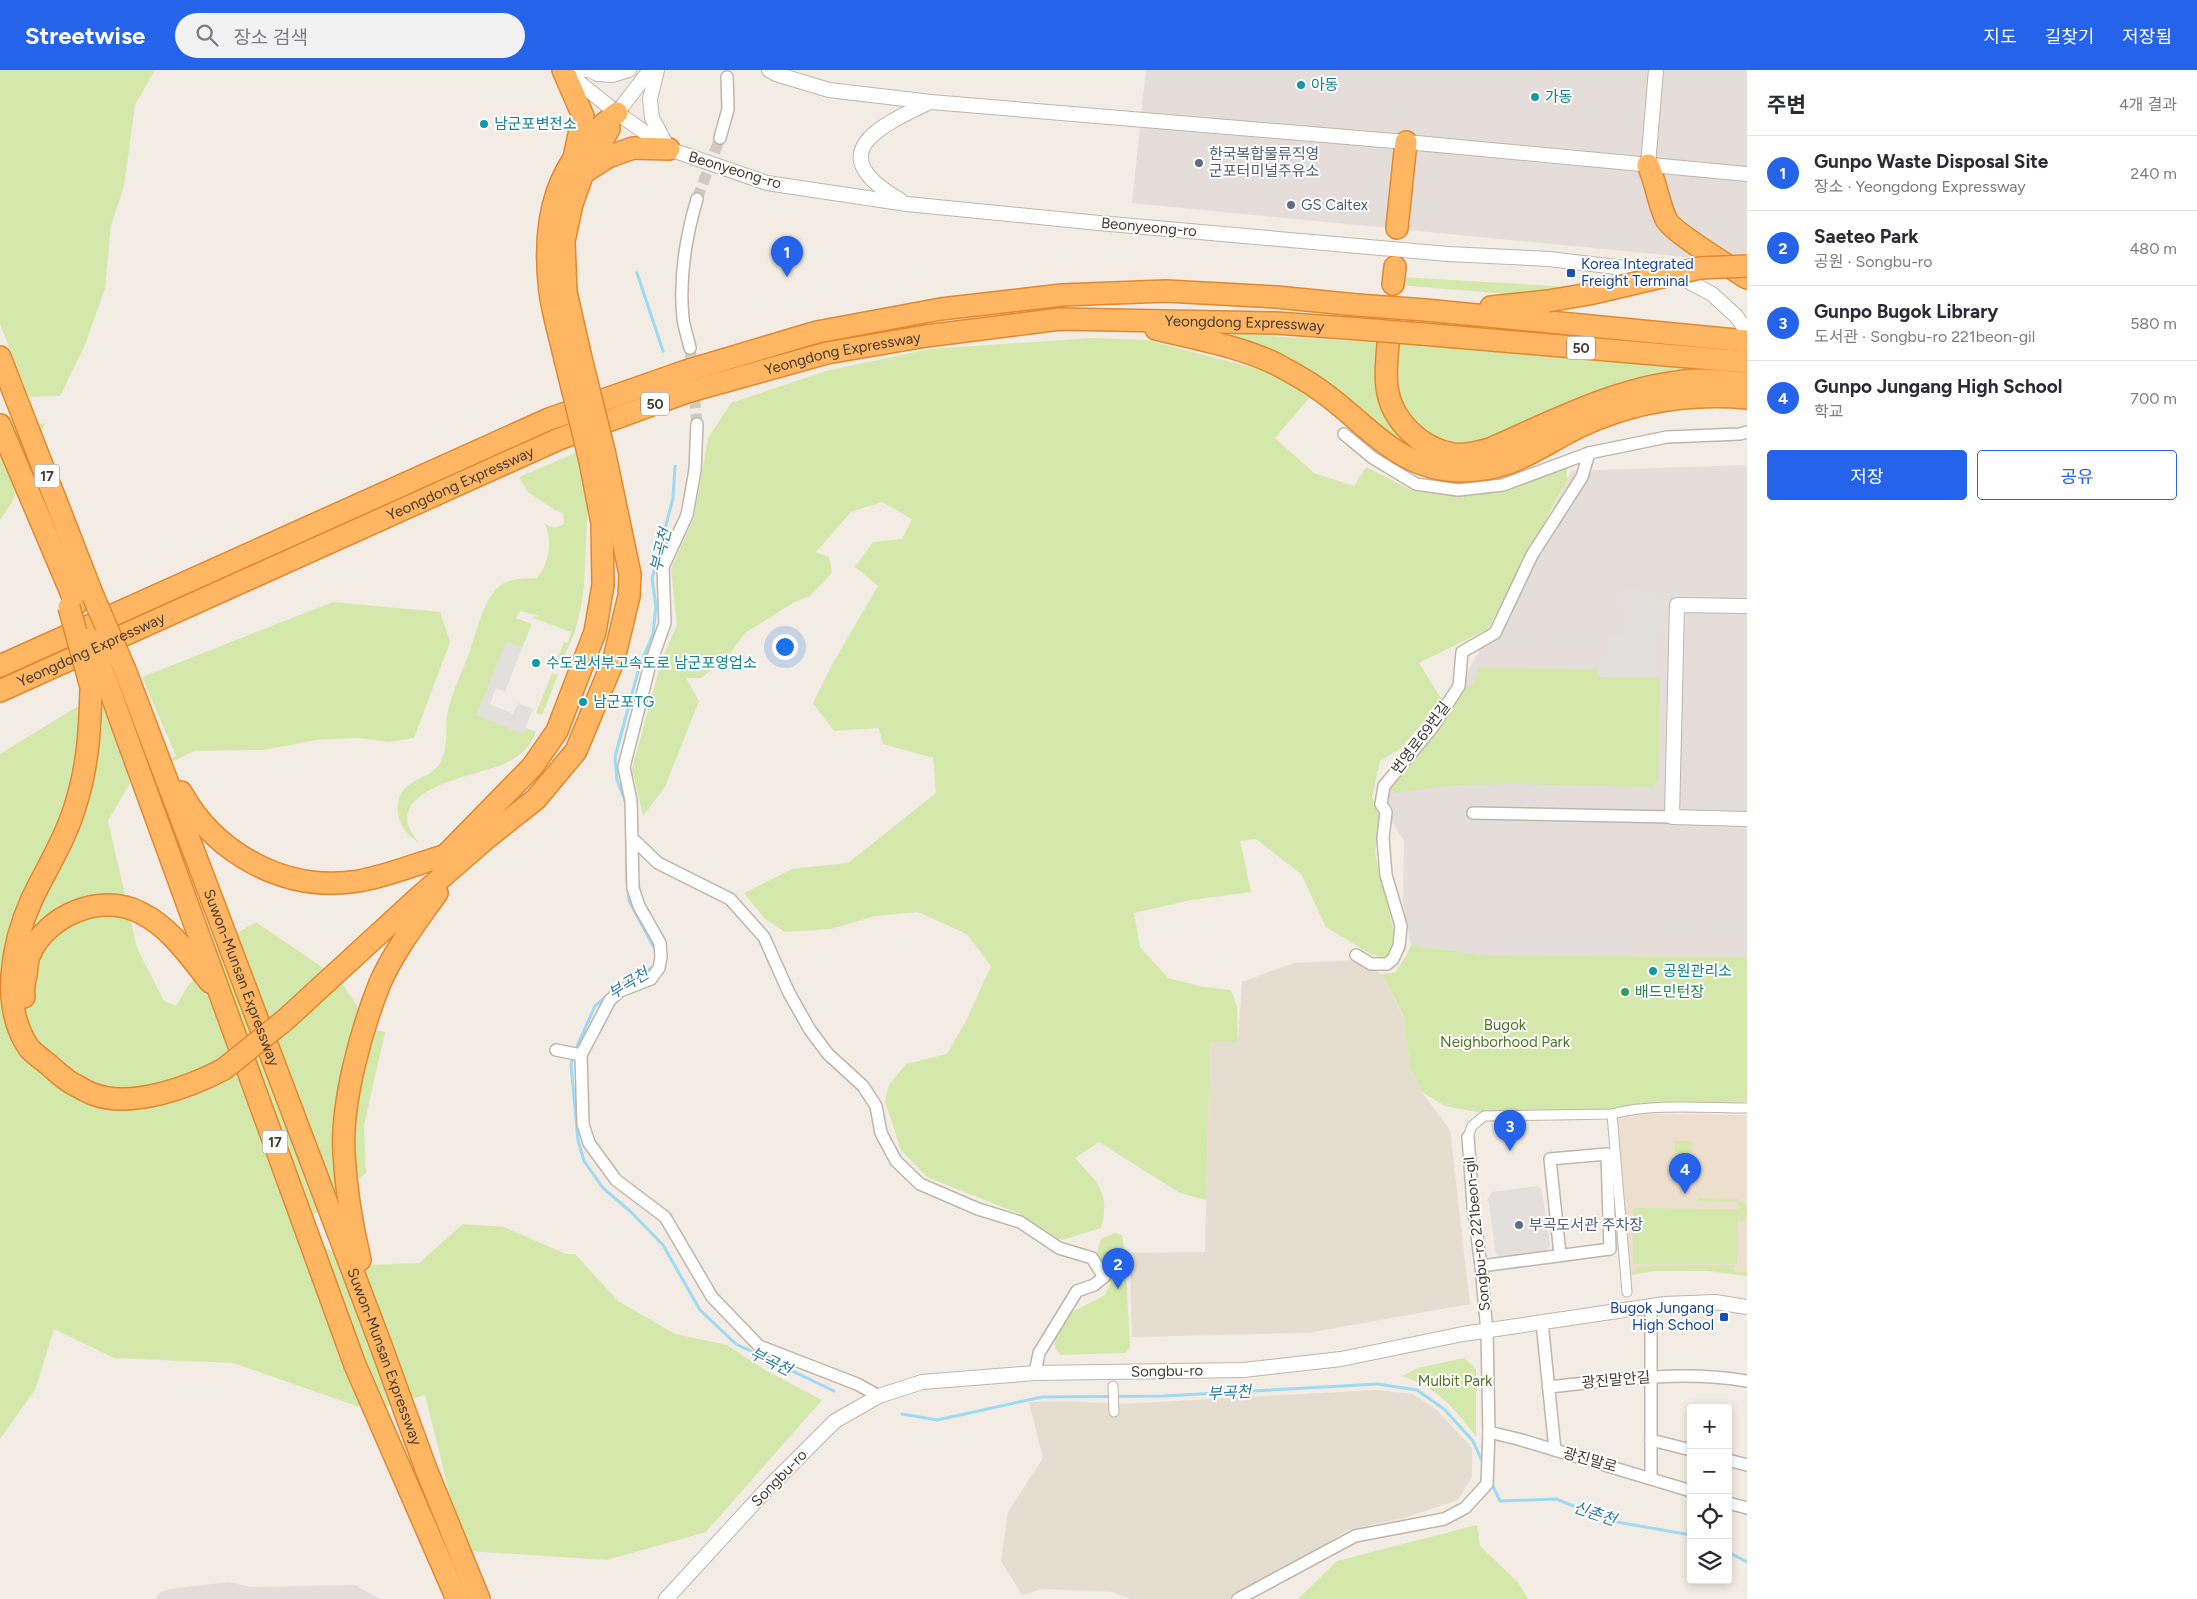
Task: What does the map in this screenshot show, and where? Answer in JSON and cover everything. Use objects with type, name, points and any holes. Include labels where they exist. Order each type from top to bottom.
[{"type":"highway","points":[[563,70],[583,116],[579,164]]},
{"type":"highway","points":[[98,683],[84,779],[66,834],[31,901],[18,938],[12,965],[11,993],[17,1024],[30,1048],[66,1080],[94,1095],[120,1098],[148,1096],[195,1084],[221,1065],[282,1015],[452,860],[536,799],[576,750],[614,659],[626,612],[630,574],[597,458],[573,357],[550,293],[547,245],[555,196],[579,164],[596,129],[617,113]]},
{"type":"highway","points":[[1397,228],[1406,142]]},
{"type":"highway","points":[[579,164],[608,157],[633,148],[669,149]]},
{"type":"highway","points":[[1648,165],[1656,182],[1658,198],[1667,222],[1710,254],[1747,278]]},
{"type":"highway","points":[[1434,310],[1548,301],[1590,294],[1700,268],[1747,266]]},
{"type":"highway","name":"Yeongdong Expressway","points":[[0,666],[549,419],[686,371],[817,332],[941,308],[1062,295],[1166,292],[1276,297],[1741,337]]},
{"type":"highway","name":"Yeongdong Expressway","points":[[0,691],[559,439],[687,392],[827,353],[926,336],[1060,319],[1117,319],[1276,323],[1744,362]]},
{"type":"highway","points":[[1117,319],[1238,349],[1276,364],[1322,391],[1391,449],[1415,463],[1438,469],[1481,469],[1511,463],[1581,426],[1634,407],[1665,400],[1701,396],[1747,398]]},
{"type":"highway","points":[[1388,345],[1387,387],[1392,405],[1403,426],[1436,449],[1453,454],[1472,454],[1490,449],[1598,402],[1625,393],[1697,380],[1747,383]]},
{"type":"highway","name":"Suwon-Munsan Expressway","points":[[0,357],[79,602],[98,683],[223,1000],[355,1365],[457,1599]]},
{"type":"highway","name":"Suwon-Munsan Expressway","points":[[0,425],[55,554],[79,602],[125,670],[380,1342],[426,1469],[479,1599]]},
{"type":"highway","points":[[380,1342],[355,1237],[344,1153],[347,1109],[357,1050],[381,982],[452,860],[532,767],[557,731],[594,632],[603,585],[602,523],[597,458]]},
{"type":"highway","points":[[0,701],[89,652]]},
{"type":"highway","points":[[149,734],[192,812],[227,848],[269,872],[296,880],[325,884],[360,881],[452,860]]},
{"type":"highway","points":[[221,1065],[171,1082],[146,1086],[121,1086],[94,1081],[69,1068],[51,1054],[28,1018],[23,991],[29,956],[43,934],[65,916],[86,907],[118,905],[140,912],[159,924],[189,956],[223,1000]]},
{"type":"street","points":[[563,70],[589,70],[598,74],[612,76],[630,70]]},
{"type":"street","name":"Beonyeong-ro","points":[[563,70],[617,113],[669,149],[767,183],[907,204],[1448,254],[1549,259],[1659,272],[1682,278],[1712,294],[1736,316],[1741,337]]},
{"type":"street","points":[[617,113],[650,70]]},
{"type":"street","points":[[658,70],[650,99],[652,118],[669,149]]},
{"type":"street","points":[[769,70],[776,74],[829,90],[931,102],[1406,142],[1747,174]]},
{"type":"street","points":[[1648,165],[1656,70]]},
{"type":"street","points":[[720,138],[728,109],[727,77]]},
{"type":"street","points":[[907,204],[878,187],[864,171],[861,161],[862,147],[872,134],[884,125],[931,102]]},
{"type":"street","points":[[690,348],[683,318],[684,280],[688,230],[698,199]]},
{"type":"street","points":[[697,424],[695,470],[687,515],[663,567],[665,623],[649,668],[624,767],[631,801],[633,888],[639,906],[660,943],[659,968],[651,979],[620,991],[610,1000],[581,1055],[583,1124],[589,1143],[616,1180],[665,1217],[712,1297],[759,1346],[857,1384],[879,1396]]},
{"type":"street","points":[[1344,434],[1373,458],[1416,484],[1458,490],[1503,485],[1589,453],[1667,437],[1740,434],[1747,432]]},
{"type":"street","name":"번영로69번길","points":[[1356,956],[1371,964],[1387,964],[1393,959],[1399,946],[1401,926],[1386,875],[1383,838],[1386,812],[1381,804],[1384,786],[1432,728],[1459,686],[1462,652],[1495,634],[1532,555],[1582,477],[1589,453]]},
{"type":"street","points":[[1672,817],[1677,605],[1747,606]]},
{"type":"street","points":[[1473,813],[1747,818]]},
{"type":"street","points":[[633,839],[658,862],[730,899],[764,937],[789,993],[806,1023],[828,1054],[863,1086],[876,1106],[881,1133],[896,1161],[920,1184],[978,1209],[1020,1222],[1059,1248],[1092,1258],[1104,1277],[1094,1285],[1077,1291],[1039,1353],[1035,1373]]},
{"type":"street","points":[[556,1050],[581,1055]]},
{"type":"street","points":[[1468,1137],[1472,1126],[1484,1116],[1612,1114],[1629,1109],[1747,1108]]},
{"type":"street","points":[[1612,1114],[1627,1292]]},
{"type":"street","name":"Songbu-ro 221beon-gil","points":[[1238,1599],[1355,1536],[1444,1519],[1465,1508],[1487,1484],[1489,1432],[1487,1332],[1473,1206],[1468,1137]]},
{"type":"street","points":[[1481,1266],[1560,1254],[1610,1249],[1607,1154],[1550,1159],[1560,1254]]},
{"type":"street","name":"Songbu-ro","points":[[666,1599],[768,1488],[835,1421],[879,1396],[922,1382],[1035,1373],[1243,1370],[1341,1360],[1463,1334],[1487,1332],[1651,1306],[1715,1302],[1747,1307]]},
{"type":"street","points":[[1651,1306],[1651,1478]]},
{"type":"street","points":[[1542,1322],[1555,1450]]},
{"type":"street","name":"광진말안길","points":[[1549,1387],[1651,1377],[1701,1376],[1747,1381]]},
{"type":"street","points":[[1113,1386],[1114,1412]]},
{"type":"street","name":"광진말로","points":[[1489,1432],[1687,1490]]},
{"type":"street","points":[[1651,1440],[1687,1449]]},
{"type":"street","points":[[1732,1461],[1747,1465]]},
{"type":"street","points":[[1732,1504],[1747,1508]]},
{"type":"shaded area","points":[[1146,70],[1747,70],[1747,263],[1132,203]]},
{"type":"shaded area","points":[[1747,465],[1747,957],[1482,955],[1411,945],[1403,905],[1404,841],[1381,804],[1384,786],[1459,686],[1481,648],[1495,633],[1571,471]]},
{"type":"shaded area","points":[[1622,589],[1650,590],[1650,601],[1661,601],[1660,634],[1651,634],[1651,642],[1658,642],[1657,678],[1598,677],[1599,656],[1607,656],[1608,634],[1627,634],[1628,612],[1622,612]]},
{"type":"shaded area","points":[[506,642],[522,648],[505,692],[496,688],[490,704],[513,714],[518,703],[533,709],[523,734],[476,715]]},
{"type":"shaded area","points":[[1354,960],[1382,974],[1403,1016],[1410,1067],[1422,1092],[1450,1130],[1470,1304],[1307,1333],[1132,1337],[1130,1253],[1205,1252],[1210,1042],[1238,1042],[1242,982],[1294,963]]},
{"type":"shaded area","points":[[1627,1115],[1747,1115],[1747,1276],[1709,1271],[1653,1271],[1631,1275],[1618,1119]]},
{"type":"shaded area","name":"부곡도서관 주차장","points":[[1537,1186],[1542,1190],[1550,1245],[1548,1250],[1499,1257],[1496,1254],[1488,1198],[1492,1192]]},
{"type":"shaded area","points":[[1377,1390],[1413,1394],[1437,1410],[1472,1448],[1472,1477],[1458,1500],[1404,1518],[1348,1530],[1303,1558],[1229,1599],[1130,1599],[1112,1592],[1042,1589],[1022,1595],[1001,1561],[1008,1512],[1043,1458],[1029,1402],[1067,1401],[1122,1404]]},
{"type":"shaded area","points":[[229,1582],[250,1587],[355,1585],[380,1599],[156,1599],[159,1593],[170,1589]]},
{"type":"green space","points":[[0,70],[155,70],[135,105],[124,186],[111,225],[105,288],[85,345],[60,396],[29,397],[0,324]]},
{"type":"green space","points":[[1400,277],[1590,288],[1506,294],[1400,285]]},
{"type":"green space","points":[[1209,332],[1382,343],[1380,372],[1433,452],[1412,452]]},
{"type":"green space","points":[[1092,338],[1148,340],[1272,373],[1310,397],[1275,438],[1314,473],[1354,486],[1366,467],[1413,491],[1459,496],[1507,491],[1567,467],[1567,480],[1488,629],[1419,663],[1442,700],[1400,749],[1380,761],[1372,797],[1381,815],[1375,853],[1395,936],[1386,959],[1372,955],[1326,927],[1301,874],[1256,839],[1240,841],[1251,892],[1191,900],[1134,913],[1140,947],[1168,978],[1204,987],[1231,990],[1237,1007],[1238,1042],[1210,1042],[1206,1200],[1180,1193],[1099,1142],[1075,1158],[1096,1181],[1103,1196],[1104,1215],[1101,1228],[1062,1240],[1052,1236],[1020,1214],[927,1177],[901,1150],[885,1101],[889,1085],[906,1064],[947,1054],[966,1021],[991,966],[967,934],[918,912],[875,916],[831,929],[785,932],[765,919],[744,893],[792,869],[848,863],[936,793],[933,758],[883,744],[879,728],[834,731],[813,703],[833,663],[878,586],[855,567],[873,542],[902,539],[912,519],[882,502],[851,512],[816,552],[829,557],[832,573],[810,596],[793,603],[745,633],[724,662],[700,678],[686,678],[699,701],[665,787],[643,816],[632,769],[662,659],[677,625],[671,569],[694,518],[708,438],[731,403],[826,371],[929,349]]},
{"type":"green space","points":[[1414,343],[1726,370],[1487,443],[1449,445],[1409,423],[1391,372],[1394,344]]},
{"type":"green space","points":[[45,423],[12,502],[0,520],[0,447],[13,432]]},
{"type":"green space","points":[[578,452],[588,504],[584,584],[575,632],[560,666],[555,664],[564,642],[568,643],[571,632],[531,617],[540,616],[520,611],[516,618],[532,624],[522,648],[507,642],[477,715],[523,733],[526,728],[536,732],[525,749],[508,762],[445,783],[429,790],[416,800],[408,811],[408,825],[418,842],[405,831],[398,816],[400,795],[410,784],[435,769],[443,757],[446,745],[449,707],[486,605],[497,588],[504,583],[516,579],[537,578],[547,559],[549,538],[545,524],[554,528],[564,524],[563,513],[555,510],[528,492],[519,477]]},
{"type":"green space","points":[[333,602],[440,612],[450,642],[414,738],[389,742],[357,738],[317,740],[263,750],[194,751],[130,783],[108,821],[137,948],[164,1001],[176,1006],[188,986],[223,941],[256,922],[338,978],[374,1030],[385,1032],[364,1125],[366,1173],[313,1215],[322,1247],[367,1265],[419,1263],[463,1224],[504,1227],[566,1254],[575,1254],[618,1301],[675,1334],[727,1345],[765,1370],[822,1400],[706,1532],[607,1560],[468,1551],[450,1495],[425,1395],[371,1411],[233,1363],[114,1358],[54,1329],[35,1390],[0,1439],[0,754],[98,694],[130,778],[176,756],[142,677]]},
{"type":"green space","points":[[1479,668],[1599,669],[1599,677],[1657,678],[1660,680],[1658,781],[1653,787],[1513,784],[1457,785],[1394,793],[1390,787],[1420,754],[1461,692],[1474,682]]},
{"type":"green space","points":[[552,673],[558,675],[542,715],[536,713]]},
{"type":"green space","name":"Bugok Neighborhood Park","points":[[1411,945],[1482,955],[1747,957],[1747,1102],[1635,1104],[1618,1110],[1522,1112],[1476,1112],[1445,1106],[1422,1092],[1410,1067],[1403,1015],[1382,974],[1396,972]]},
{"type":"green space","points":[[1675,1141],[1692,1141],[1692,1170],[1674,1170]]},
{"type":"green space","points":[[1698,1198],[1738,1199],[1738,1201],[1745,1203],[1747,1213],[1744,1220],[1739,1221],[1738,1214],[1737,1264],[1633,1264],[1633,1208],[1738,1209],[1738,1202],[1697,1201]]},
{"type":"green space","points":[[1115,1233],[1122,1235],[1125,1253],[1130,1348],[1125,1353],[1061,1355],[1055,1349],[1055,1340],[1072,1312],[1105,1295],[1111,1282],[1097,1252],[1101,1239]]},
{"type":"green space","points":[[1734,1265],[1734,1272],[1747,1272],[1747,1276],[1709,1271],[1653,1271],[1631,1275],[1638,1266]]},
{"type":"green space","name":"Mulbit Park","points":[[1464,1358],[1476,1369],[1476,1436],[1444,1400],[1426,1386],[1402,1376],[1418,1368]]},
{"type":"green space","points":[[1477,1525],[1480,1546],[1517,1581],[1528,1599],[1298,1599],[1337,1561]]},
{"type":"waterway","name":"부곡천","points":[[637,273],[663,351]]},
{"type":"waterway","name":"부곡천","points":[[626,803],[617,780],[615,757],[639,668],[653,634],[656,606],[652,579],[673,498],[675,466]]},
{"type":"waterway","name":"부곡천","points":[[627,856],[627,883]]},
{"type":"waterway","name":"부곡천","points":[[628,889],[629,901],[657,953]]},
{"type":"waterway","name":"부곡천","points":[[625,983],[655,966]]},
{"type":"waterway","name":"부곡천","points":[[575,1051],[595,1006],[618,987]]},
{"type":"waterway","name":"부곡천","points":[[573,1057],[571,1065],[578,1140],[584,1161],[603,1188],[631,1212],[663,1245],[700,1310],[736,1344],[834,1391]]},
{"type":"waterway","name":"부곡천","points":[[902,1414],[937,1420],[1042,1397],[1164,1396],[1377,1384],[1417,1390],[1444,1409],[1473,1441],[1484,1465]]},
{"type":"waterway","name":"신촌천","points":[[1491,1482],[1500,1501],[1556,1499],[1611,1521],[1687,1534]]},
{"type":"waterway","name":"신촌천","points":[[1732,1554],[1747,1562]]},
{"type":"tunnel","points":[[697,199],[720,138]]},
{"type":"tunnel","points":[[690,348],[697,424]]},
{"type":"place","name":"아동","points":[[1301,85]]},
{"type":"place","name":"가동","points":[[1535,97]]},
{"type":"place","name":"남군포변전소","points":[[484,124]]},
{"type":"place","name":"한국복합물류직영 군포터미널주유소","points":[[1199,163]]},
{"type":"place","name":"GS Caltex","points":[[1291,205]]},
{"type":"place","name":"Korea Integrated Freight Terminal","points":[[1571,273]]},
{"type":"place","name":"Gunpo Waste Disposal Site","points":[[787,277]]},
{"type":"place","name":"수도권서부고속도로 남군포영업소","points":[[536,663]]},
{"type":"place","name":"남군포TG","points":[[583,702]]},
{"type":"place","name":"공원관리소","points":[[1653,971]]},
{"type":"place","name":"배드민턴장","points":[[1625,992]]},
{"type":"place","name":"Gunpo Bugok Library","points":[[1510,1151]]},
{"type":"place","name":"Gunpo Jungang High School","points":[[1685,1194]]},
{"type":"place","name":"부곡도서관 주차장","points":[[1519,1225]]},
{"type":"place","name":"Saeteo Park","points":[[1118,1289]]},
{"type":"place","name":"Bugok Jungang High School","points":[[1724,1317]]}]
